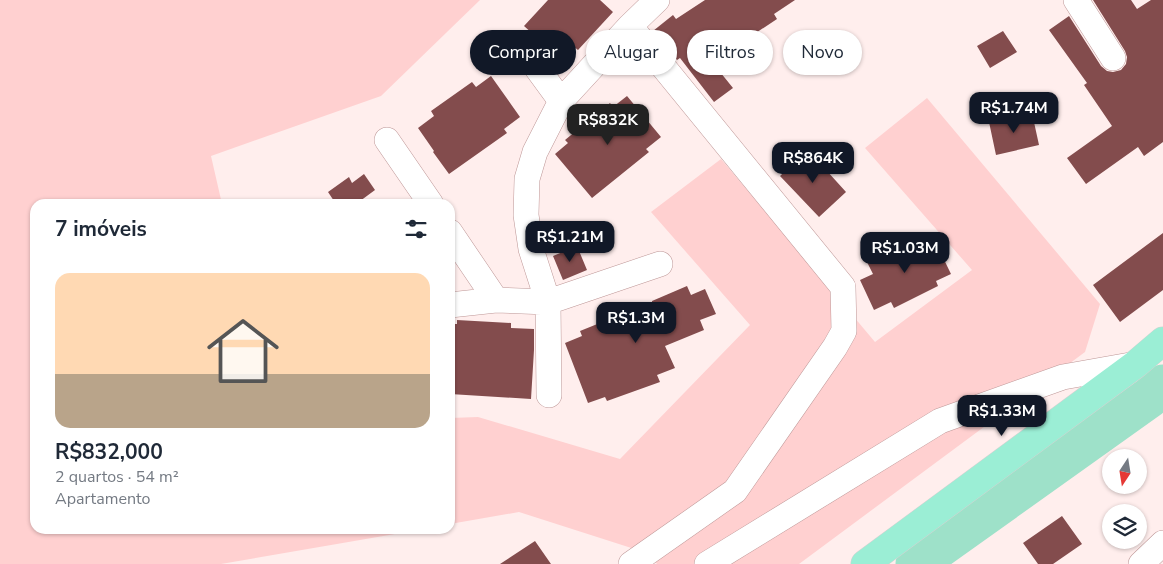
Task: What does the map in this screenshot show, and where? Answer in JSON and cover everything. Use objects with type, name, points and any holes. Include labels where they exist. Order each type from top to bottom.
[{"type":"main road","points":[[865,564],[1136,364],[1163,341]]},
{"type":"street","points":[[549,396],[548,302],[531,249],[526,215],[527,179],[535,152],[561,102],[630,26],[658,0]]},
{"type":"street","points":[[1076,0],[1113,58]]},
{"type":"street","points":[[630,26],[843,287],[844,331],[735,491],[631,564]]},
{"type":"street","points":[[542,75],[561,102]]},
{"type":"street","points":[[387,140],[428,199]]},
{"type":"street","points":[[455,239],[496,300]]},
{"type":"street","points":[[455,304],[496,300],[548,302],[660,264]]},
{"type":"street","points":[[707,564],[940,421],[1063,378],[1136,364]]},
{"type":"street","points":[[1141,564],[1163,543]]},
{"type":"shaded area","points":[[0,0],[480,0],[381,96],[211,156],[221,199],[30,199],[30,534],[395,534],[221,564],[0,564]]},
{"type":"shaded area","points":[[927,98],[1100,304],[1085,352],[799,564],[657,564],[647,553],[519,512],[455,523],[455,418],[478,417],[620,459],[750,325],[651,212],[721,159],[875,342],[972,270],[865,148]]},
{"type":"building","points":[[548,0],[600,0],[613,12],[596,30],[586,30],[586,41],[578,50],[576,48],[576,30],[528,30],[524,26]]},
{"type":"building","points":[[705,0],[795,0],[774,14],[777,19],[760,30],[687,30],[687,67],[680,58],[677,60],[677,30],[654,30],[673,15],[676,19]]},
{"type":"building","points":[[1093,0],[1131,0],[1137,9],[1151,0],[1163,0],[1163,142],[1144,156],[1138,147],[1086,184],[1067,158],[1112,126],[1084,85],[1087,83],[1049,30],[1069,16],[1101,66],[1107,71],[1121,70],[1126,64],[1127,57],[1125,51]]},
{"type":"building","points":[[1003,31],[1017,52],[990,68],[977,46]]},
{"type":"building","points":[[693,75],[722,75],[733,88],[714,102]]},
{"type":"building","points":[[491,76],[520,117],[504,129],[507,133],[449,174],[418,128],[434,116],[431,111],[472,82],[476,87]]},
{"type":"building","points":[[627,96],[661,137],[646,149],[649,152],[592,198],[555,154],[568,143],[565,140],[610,103],[613,107]]},
{"type":"building","points":[[1032,113],[1039,145],[996,155],[989,122]]},
{"type":"building","points":[[808,150],[846,192],[819,217],[780,176]]},
{"type":"building","points":[[364,174],[375,190],[363,199],[333,199],[328,192],[349,177],[352,183]]},
{"type":"building","points":[[1163,233],[1163,290],[1120,322],[1093,285]]},
{"type":"building","points":[[933,237],[951,274],[936,281],[938,286],[894,308],[891,302],[874,310],[860,280],[873,274],[867,262],[913,240],[916,246]]},
{"type":"building","points":[[577,246],[587,270],[563,280],[553,256]]},
{"type":"building","points":[[687,286],[691,295],[705,289],[716,314],[700,320],[704,330],[665,346],[675,368],[657,375],[660,382],[607,401],[605,397],[588,403],[565,343],[582,336],[580,331]]},
{"type":"building","points":[[457,320],[511,323],[511,328],[534,329],[531,399],[455,394],[455,324],[457,324]]},
{"type":"building","points":[[1062,516],[1082,544],[1053,564],[1038,564],[1023,543]]},
{"type":"building","points":[[535,541],[551,564],[500,564]]},
{"type":"waterway","points":[[916,564],[1150,397],[1163,385]]}]
